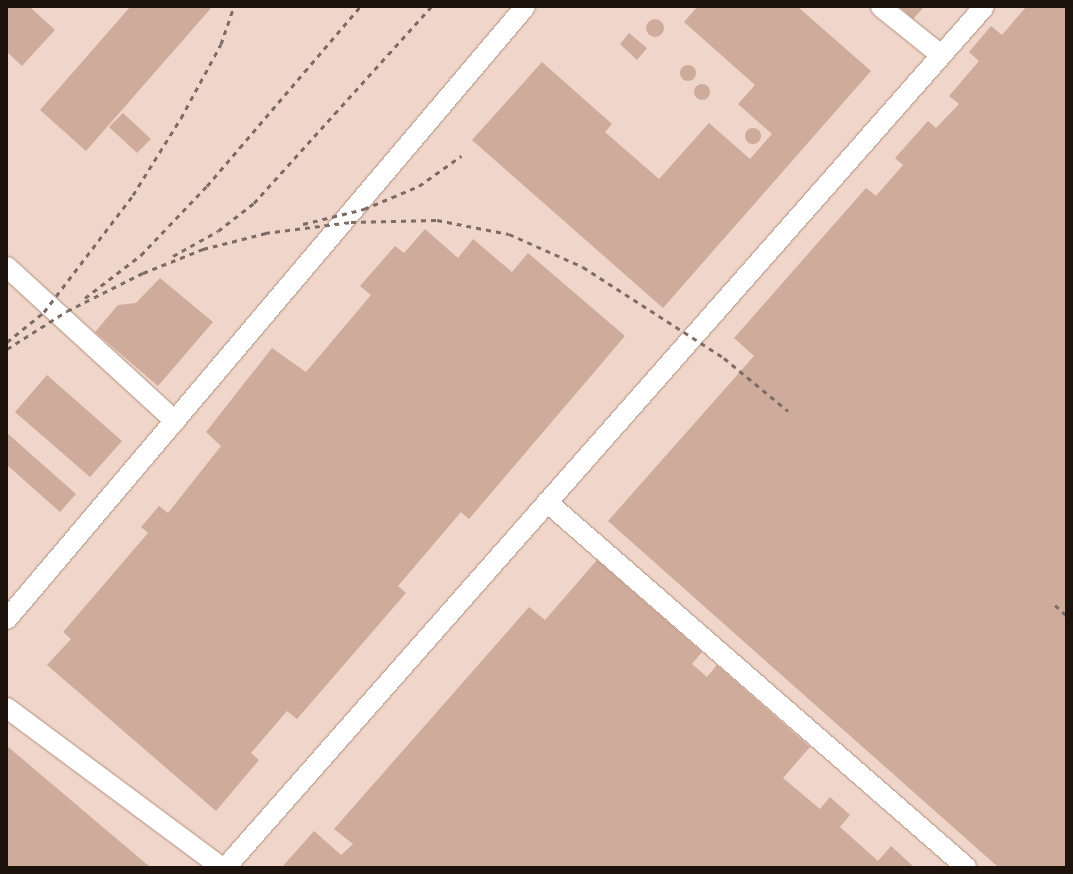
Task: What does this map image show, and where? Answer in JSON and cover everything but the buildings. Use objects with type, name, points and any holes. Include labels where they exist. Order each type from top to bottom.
[{"type":"lane","points":[[7,619],[525,7]]},
{"type":"lane","points":[[881,7],[941,55]]},
{"type":"lane","points":[[226,867],[984,7]]},
{"type":"lane","points":[[7,267],[175,421]]},
{"type":"lane","points":[[547,502],[966,867]]},
{"type":"lane","points":[[7,708],[221,867]]},
{"type":"shaded area","points":[[7,7],[1066,7],[1066,867],[7,867]]},
{"type":"railway","points":[[7,342],[44,312],[133,195],[181,118],[221,44],[234,7]]},
{"type":"railway","points":[[85,298],[141,255],[207,186],[360,7]]},
{"type":"railway","points":[[173,256],[218,231],[254,203],[431,7]]},
{"type":"railway","points":[[303,224],[364,209],[419,186],[461,156]]},
{"type":"railway","points":[[265,233],[351,222],[437,220],[509,234],[583,267],[724,358],[788,411]]},
{"type":"railway","points":[[7,349],[67,311],[143,273],[203,249],[270,232]]},
{"type":"railway","points":[[1055,605],[1066,615]]}]
